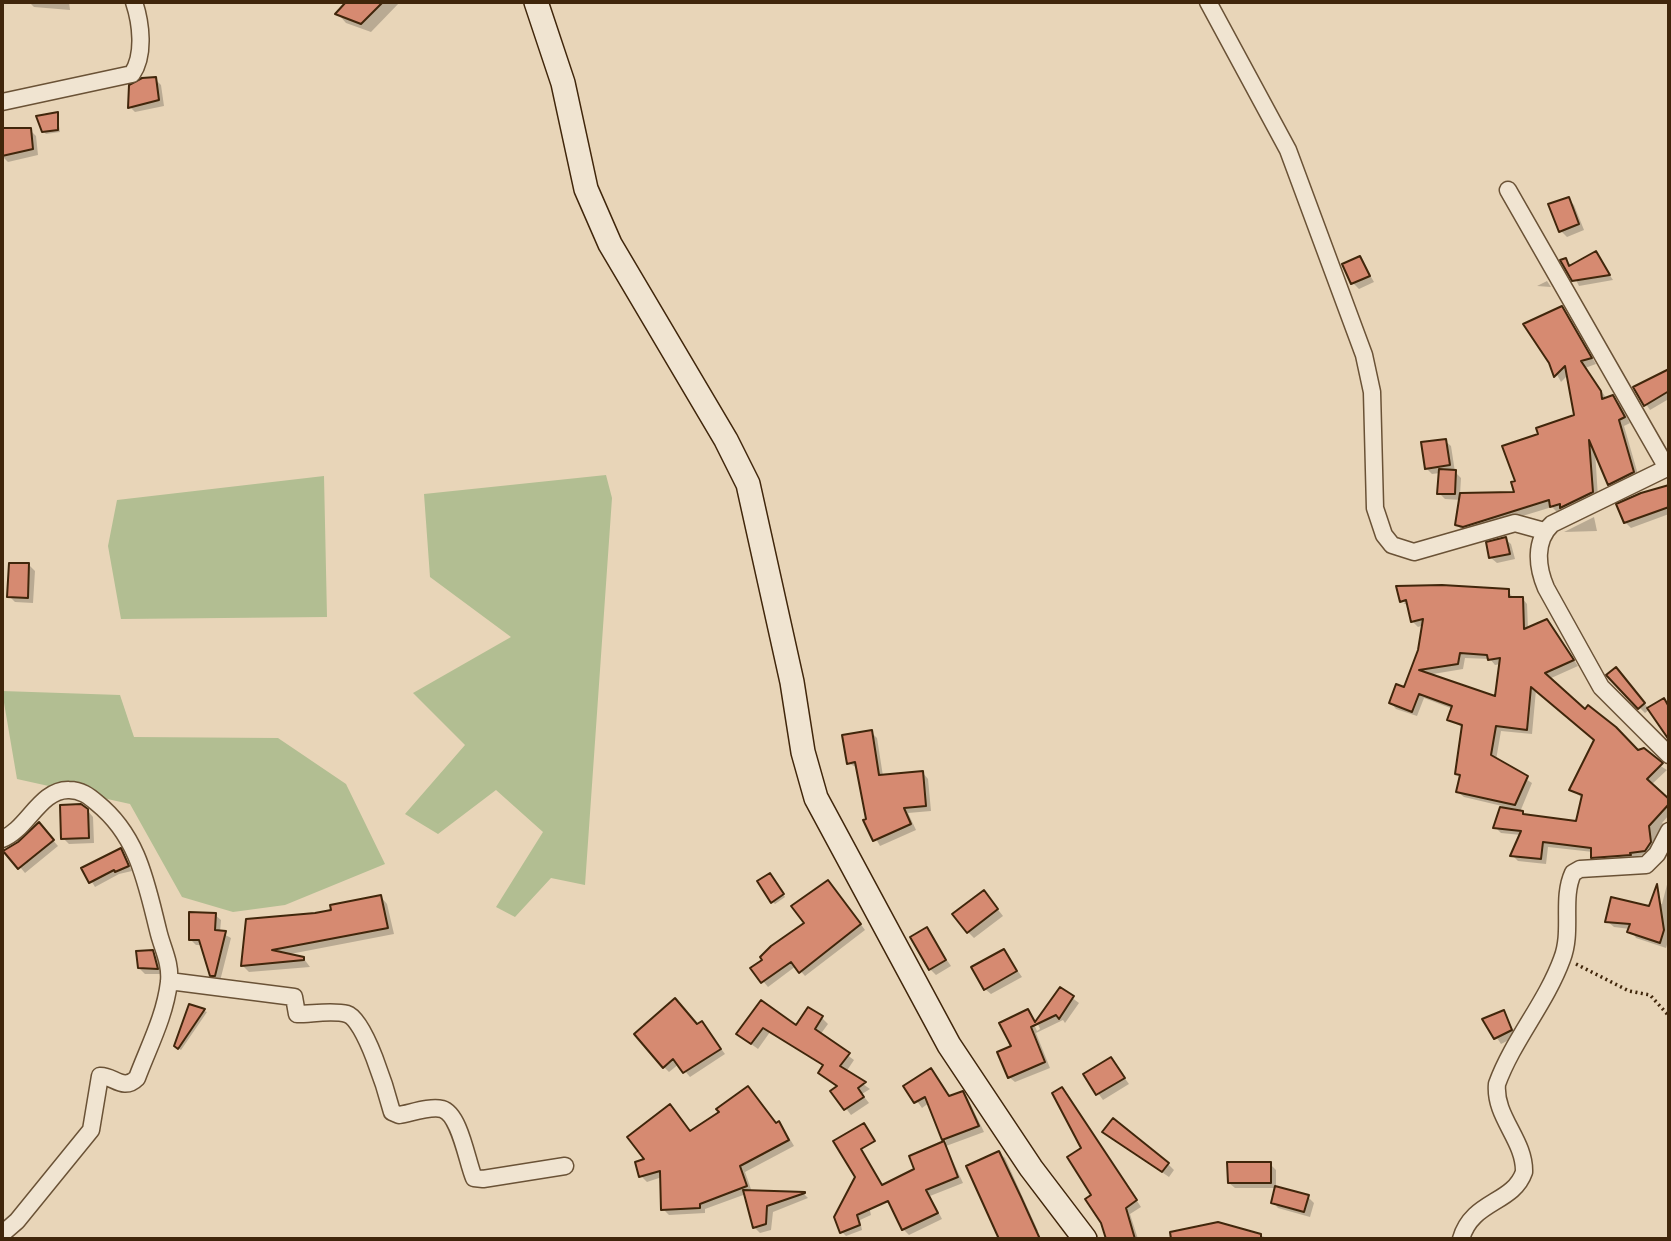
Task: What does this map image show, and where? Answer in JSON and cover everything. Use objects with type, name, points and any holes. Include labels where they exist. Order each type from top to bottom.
[{"type":"street","points":[[2,102],[132,74],[139,58],[139,20],[134,2]]},
{"type":"street","points":[[536,2],[563,83],[586,189],[610,244],[643,305],[726,440],[748,484],[792,682],[803,752],[816,798],[949,1045],[1031,1168],[1085,1239]]},
{"type":"street","points":[[1208,2],[1288,150],[1364,355],[1372,392],[1375,508],[1384,535],[1392,545],[1414,552],[1516,523],[1544,531]]},
{"type":"street","points":[[1507,190],[1668,468],[1552,524],[1544,531],[1539,545],[1542,578],[1592,675],[1613,701],[1669,755]]},
{"type":"street","points":[[2,839],[52,794],[66,789],[88,795],[114,817],[140,864],[158,933],[167,953],[169,981],[158,1029],[137,1078],[122,1084],[100,1076],[90,1130],[2,1234]]},
{"type":"street","points":[[1461,1239],[1472,1216],[1513,1189],[1521,1180],[1524,1163],[1498,1107],[1497,1084],[1563,957],[1569,930],[1569,889],[1573,873],[1580,869],[1646,864],[1657,854],[1669,831]]},
{"type":"street","points":[[169,981],[294,997],[297,1014],[343,1013],[351,1016],[364,1036],[393,1112],[399,1115],[436,1109],[446,1111],[457,1125],[477,1179],[565,1166]]},
{"type":"path","points":[[1563,957],[1626,990],[1653,996],[1669,1016]]},
{"type":"green space","points":[[606,475],[612,498],[585,885],[551,878],[515,917],[496,907],[543,832],[496,790],[438,834],[405,814],[465,745],[413,693],[511,637],[430,577],[424,494]]},
{"type":"green space","points":[[324,476],[327,617],[121,619],[108,546],[117,500]]},
{"type":"green space","points":[[2,691],[120,695],[134,737],[278,738],[346,784],[385,864],[285,905],[233,912],[182,897],[130,804],[17,779]]},
{"type":"building","points":[[346,2],[383,2],[361,24],[335,14]]},
{"type":"building","points":[[156,77],[159,100],[128,108],[129,85],[142,78]]},
{"type":"building","points":[[58,112],[58,130],[42,132],[36,116]]},
{"type":"building","points":[[2,128],[31,128],[33,149],[2,156]]},
{"type":"building","points":[[1569,197],[1579,224],[1559,232],[1548,204]]},
{"type":"building","points":[[1596,251],[1610,275],[1572,281],[1560,260],[1566,258],[1569,266]]},
{"type":"building","points":[[1360,256],[1370,276],[1351,284],[1342,264]]},
{"type":"building","points":[[1562,306],[1592,358],[1581,361],[1601,391],[1602,399],[1613,395],[1625,417],[1619,420],[1634,472],[1608,485],[1589,440],[1593,492],[1560,508],[1560,504],[1550,507],[1549,500],[1463,527],[1455,525],[1460,493],[1514,492],[1511,482],[1515,481],[1502,446],[1538,434],[1536,428],[1574,415],[1565,366],[1554,377],[1549,363],[1523,324]]},
{"type":"building","points":[[1669,369],[1669,391],[1644,406],[1633,387]]},
{"type":"building","points":[[1446,439],[1450,465],[1425,469],[1421,442]]},
{"type":"building","points":[[1439,469],[1456,470],[1455,494],[1437,494]]},
{"type":"building","points":[[1669,485],[1669,507],[1624,523],[1616,504]]},
{"type":"building","points":[[1506,537],[1510,554],[1489,558],[1486,542]]},
{"type":"building","points":[[9,563],[29,563],[28,598],[7,597]]},
{"type":"building","points":[[1442,585],[1509,589],[1509,597],[1523,597],[1524,629],[1547,619],[1574,660],[1545,673],[1585,709],[1588,705],[1616,727],[1638,750],[1644,748],[1663,763],[1647,779],[1669,799],[1669,804],[1649,826],[1651,842],[1645,851],[1630,853],[1631,855],[1591,858],[1591,848],[1543,842],[1541,859],[1510,856],[1521,831],[1493,828],[1500,807],[1523,811],[1523,814],[1576,821],[1582,795],[1569,790],[1594,740],[1531,687],[1527,730],[1496,726],[1491,755],[1528,776],[1515,805],[1456,792],[1460,775],[1455,774],[1462,725],[1447,720],[1452,706],[1419,694],[1412,712],[1389,703],[1396,684],[1404,687],[1418,650],[1423,619],[1411,622],[1406,600],[1400,602],[1396,586]],"holes":[[[1460,653],[1487,655],[1488,660],[1500,658],[1495,696],[1419,670],[1458,664]]]},
{"type":"building","points":[[1616,667],[1645,703],[1638,709],[1606,675]]},
{"type":"building","points":[[1664,698],[1669,707],[1669,740],[1647,708]]},
{"type":"building","points":[[872,730],[879,775],[923,771],[926,806],[904,808],[911,824],[873,841],[863,820],[866,819],[855,762],[847,764],[842,735]]},
{"type":"building","points":[[81,804],[88,809],[89,838],[61,839],[60,805]]},
{"type":"building","points":[[39,822],[54,840],[18,869],[3,851],[18,842]]},
{"type":"building","points":[[121,848],[129,866],[115,872],[114,870],[89,883],[81,868]]},
{"type":"building","points":[[770,873],[784,894],[771,903],[757,881]]},
{"type":"building","points":[[828,880],[861,924],[799,973],[791,962],[761,983],[750,968],[762,960],[760,957],[771,946],[804,923],[791,906]]},
{"type":"building","points":[[1657,884],[1664,930],[1660,943],[1627,932],[1630,924],[1605,922],[1611,897],[1649,906]]},
{"type":"building","points":[[984,890],[998,909],[967,933],[952,914]]},
{"type":"building","points":[[381,895],[388,928],[272,950],[304,957],[304,960],[241,966],[246,919],[315,913],[331,910],[330,905]]},
{"type":"building","points":[[189,912],[216,913],[215,930],[226,931],[215,976],[210,976],[199,940],[189,940]]},
{"type":"building","points":[[927,927],[946,960],[929,970],[910,937]]},
{"type":"building","points":[[1004,949],[1017,971],[984,990],[971,967]]},
{"type":"building","points":[[153,950],[158,969],[138,968],[136,951]]},
{"type":"building","points":[[1060,987],[1074,996],[1059,1019],[1056,1015],[1031,1027],[1045,1062],[1008,1078],[997,1052],[1011,1046],[999,1023],[1028,1009],[1035,1022]]},
{"type":"building","points":[[675,998],[697,1024],[702,1021],[721,1049],[683,1073],[673,1059],[663,1068],[634,1034]]},
{"type":"building","points":[[761,1000],[796,1025],[808,1007],[823,1016],[815,1029],[850,1053],[840,1066],[866,1082],[858,1088],[864,1097],[844,1110],[830,1091],[837,1086],[818,1073],[823,1065],[763,1028],[751,1044],[736,1034]]},
{"type":"building","points":[[189,1004],[205,1009],[178,1049],[174,1046]]},
{"type":"building","points":[[1504,1010],[1512,1030],[1494,1039],[1482,1019]]},
{"type":"building","points":[[1111,1057],[1125,1078],[1096,1095],[1083,1074]]},
{"type":"building","points":[[931,1068],[949,1096],[963,1091],[979,1126],[942,1140],[925,1097],[914,1103],[903,1086]]},
{"type":"building","points":[[748,1086],[776,1123],[779,1121],[789,1140],[740,1166],[747,1186],[700,1204],[700,1208],[661,1210],[660,1171],[639,1177],[635,1162],[644,1159],[627,1137],[670,1104],[690,1131],[719,1112],[716,1109]]},
{"type":"building","points":[[1062,1087],[1137,1200],[1126,1208],[1135,1239],[1106,1239],[1101,1223],[1085,1199],[1091,1195],[1067,1157],[1081,1148],[1052,1093]]},
{"type":"building","points":[[1113,1118],[1169,1163],[1162,1172],[1102,1132]]},
{"type":"building","points":[[864,1123],[875,1141],[861,1149],[882,1185],[914,1169],[909,1156],[944,1141],[958,1177],[926,1190],[938,1213],[902,1230],[888,1201],[857,1215],[860,1225],[840,1233],[834,1217],[855,1177],[833,1141]]},
{"type":"building","points":[[999,1151],[1040,1239],[999,1239],[966,1166]]},
{"type":"building","points":[[1227,1162],[1271,1162],[1271,1183],[1228,1183]]},
{"type":"building","points":[[1275,1186],[1309,1195],[1304,1212],[1271,1203]]},
{"type":"building","points":[[743,1190],[805,1193],[767,1206],[766,1224],[753,1228]]},
{"type":"building","points":[[1218,1222],[1261,1234],[1261,1239],[1171,1239],[1170,1232]]}]
